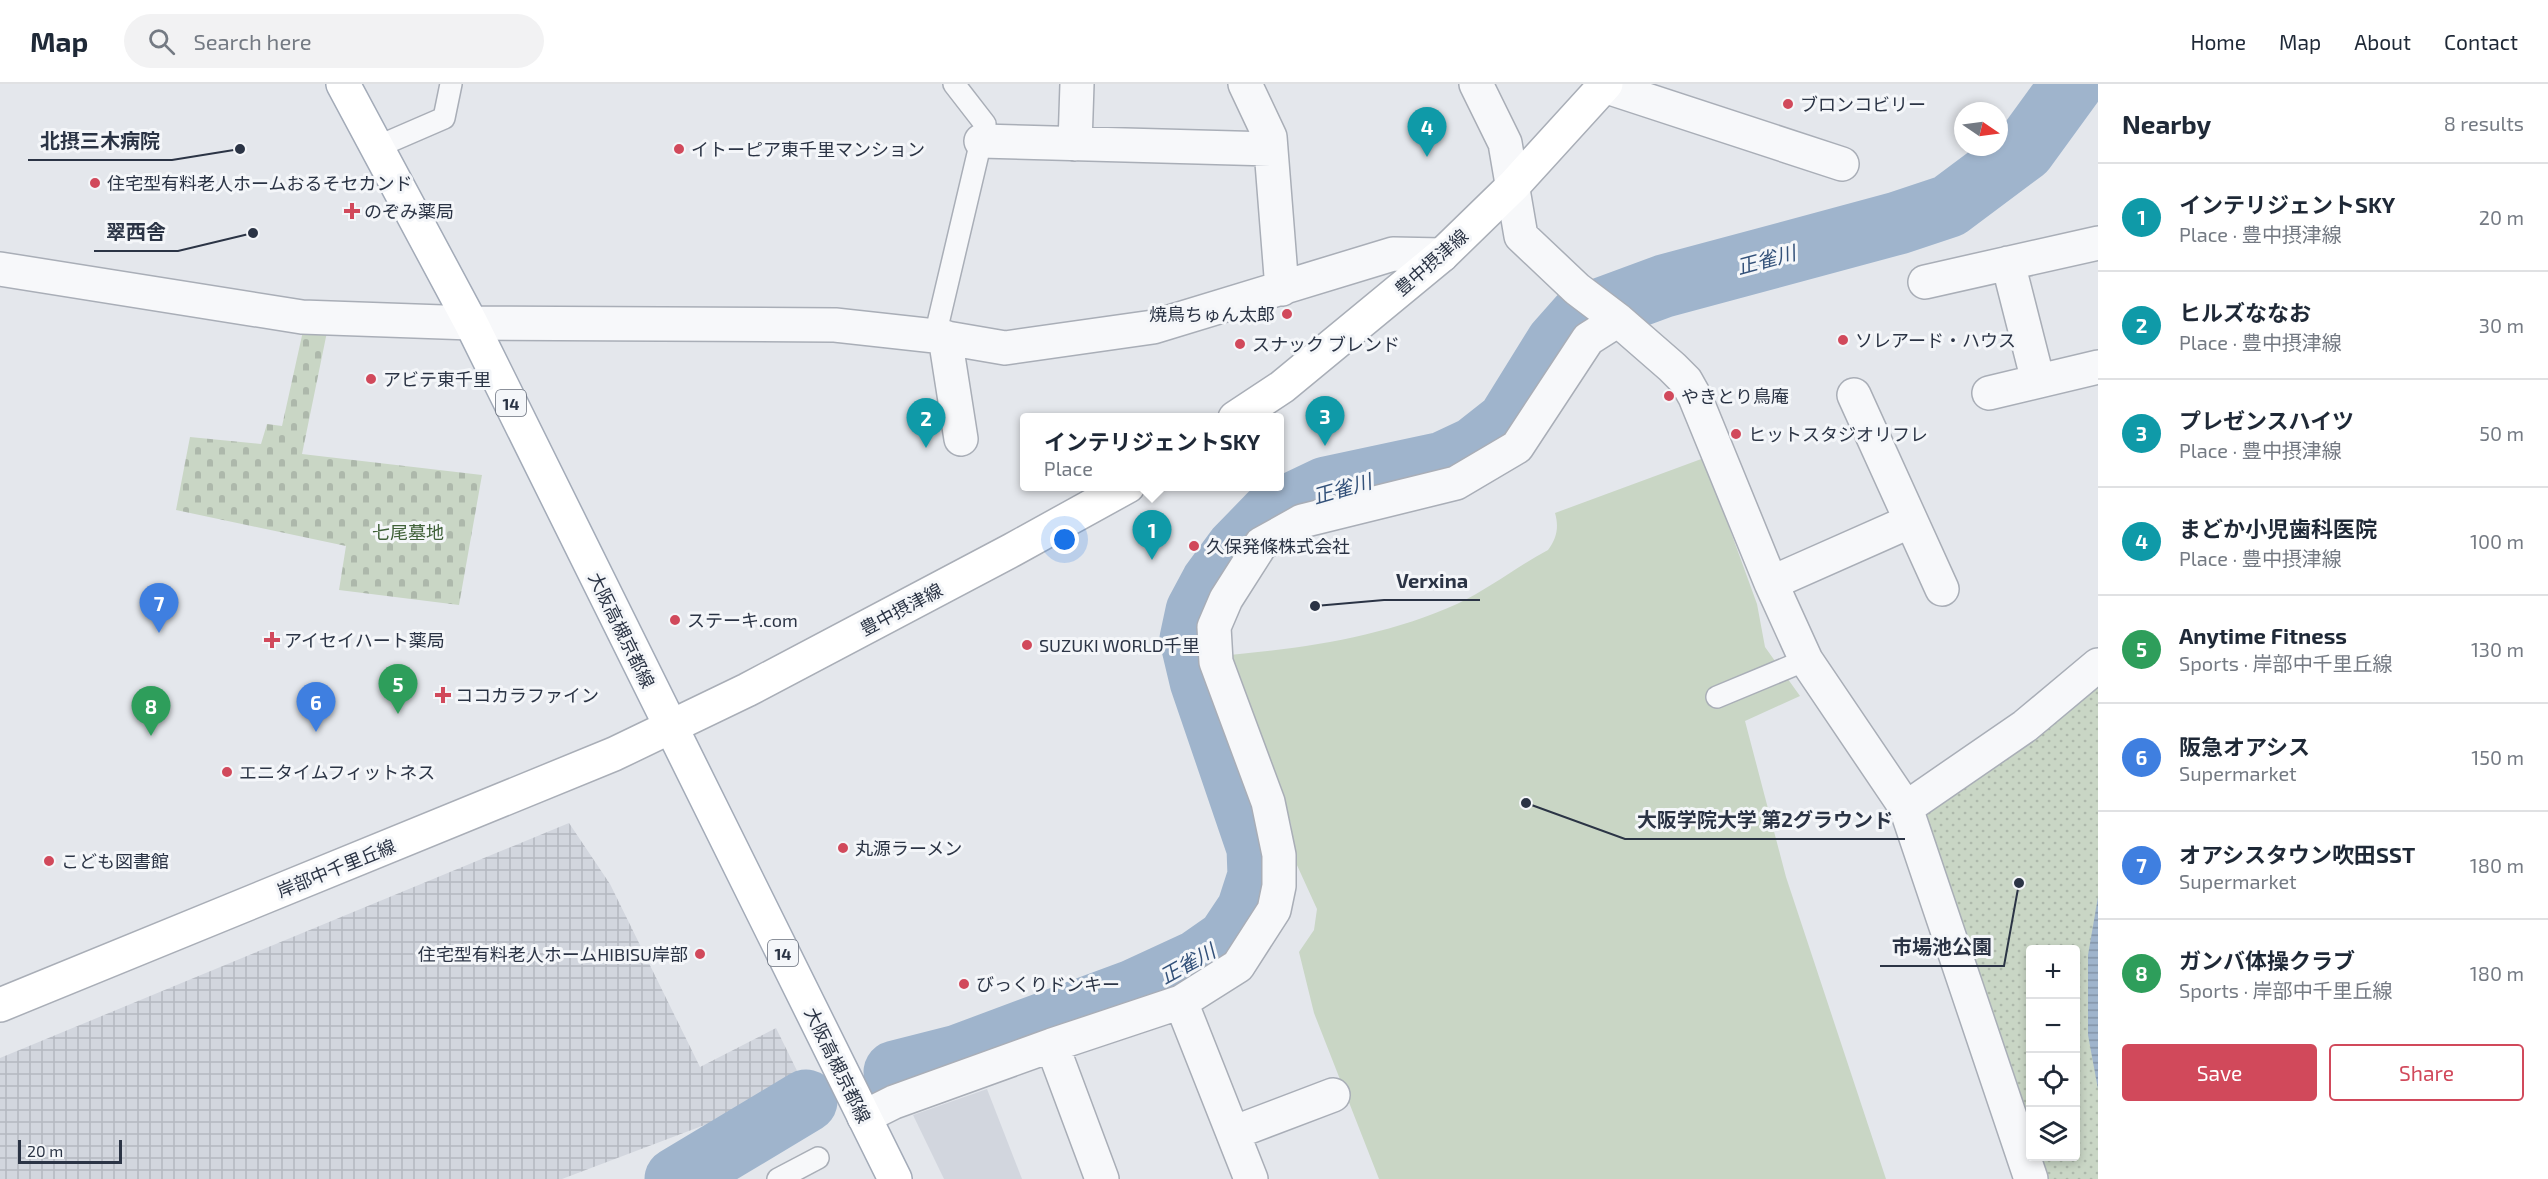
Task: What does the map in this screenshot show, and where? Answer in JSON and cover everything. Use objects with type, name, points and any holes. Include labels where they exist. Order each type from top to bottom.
[{"type":"main road","name":"大阪高槻京都線","points":[[343,84],[471,322],[895,1179]]},
{"type":"main road","name":"豊中摂津線","points":[[1241,413],[1282,387],[1442,255],[1514,185],[1605,85]]},
{"type":"main road","name":"豊中摂津線","points":[[671,727],[747,690],[1119,491]]},
{"type":"main road","name":"岸部中千里丘線","points":[[0,1005],[614,754],[671,727]]},
{"type":"street","points":[[1076,144],[1077,84]]},
{"type":"street","points":[[1245,84],[1270,137],[1282,289]]},
{"type":"street","points":[[1476,84],[1505,143],[1521,236],[1577,290],[1618,321],[1686,381],[1695,397],[1771,583],[1806,660],[1906,808],[2031,1179]]},
{"type":"street","points":[[1605,85],[1842,164]]},
{"type":"street","points":[[981,141],[1271,149]]},
{"type":"street","points":[[1925,282],[2098,243]]},
{"type":"street","points":[[0,269],[302,317],[471,322],[835,325],[940,336],[1005,348],[1153,327],[1393,254],[1442,255]]},
{"type":"street","points":[[2008,263],[2038,381]]},
{"type":"street","points":[[864,1117],[894,1102],[1052,1045],[1181,1002],[1238,966],[1274,910],[1279,886],[1279,855],[1268,802],[1216,662],[1214,627],[1232,590],[1261,544],[1302,520],[1456,483],[1517,447],[1588,339],[1618,321]]},
{"type":"street","points":[[940,336],[961,439]]},
{"type":"street","points":[[1989,393],[2098,366]]},
{"type":"street","points":[[1854,395],[1942,589]]},
{"type":"street","points":[[1771,583],[1911,521]]},
{"type":"street","points":[[1906,808],[2025,726],[2098,666]]},
{"type":"street","points":[[1181,1002],[1251,1179]]},
{"type":"street","points":[[1052,1045],[1102,1179]]},
{"type":"street","points":[[1233,1133],[1333,1095]]},
{"type":"lane","points":[[377,147],[444,118],[451,84]]},
{"type":"lane","points":[[940,336],[985,124],[954,84]]},
{"type":"lane","points":[[1717,697],[1806,660]]},
{"type":"lane","points":[[778,1179],[818,1158]]},
{"type":"shaded area","points":[[569,823],[610,884],[700,1067],[776,1028],[805,1087],[562,1179],[0,1179],[0,1058]]},
{"type":"shaded area","points":[[987,1089],[1022,1179],[944,1179],[913,1115]]},
{"type":"green space","name":"七尾墓地","points":[[303,331],[327,332],[302,454],[482,475],[459,605],[339,590],[346,546],[176,510],[190,437],[261,444],[267,424],[282,426]]},
{"type":"green space","points":[[1704,458],[1757,604],[1765,647],[1800,696],[1745,721],[1786,877],[1886,1179],[1379,1179],[1314,1013],[1299,952],[1314,930],[1317,909],[1296,863],[1291,824],[1279,783],[1230,655],[1288,649],[1346,639],[1402,624],[1457,604],[1548,550],[1556,532],[1555,513]]},
{"type":"green space","points":[[2098,681],[2098,1179],[2042,1179],[2035,1161],[2080,1161],[2080,945],[2026,945],[2026,1135],[1919,806]]},
{"type":"water","points":[[2098,897],[2098,1089],[2088,1035],[2088,955]]},
{"type":"waterway","name":"正雀川","points":[[895,1072],[958,1056],[1133,991],[1198,961],[1228,940],[1248,910],[1259,876],[1258,848],[1201,681],[1191,639],[1197,611],[1212,583],[1237,549],[1271,514],[1326,488],[1443,463],[1475,448],[1508,422],[1557,343],[1580,317],[1664,286],[1898,223],[1949,206],[2024,150],[2072,84]]},
{"type":"waterway","name":"正雀川","points":[[676,1179],[806,1101]]},
{"type":"place","name":"ブロンコビリー","points":[[1788,104]]},
{"type":"place","name":"北摂三木病院","points":[[240,149]]},
{"type":"place","name":"イトーピア東千里マンション","points":[[679,149]]},
{"type":"place","name":"まどか小児歯科医院","points":[[1427,157]]},
{"type":"place","name":"住宅型有料老人ホームおるそセカンド","points":[[95,183]]},
{"type":"place","name":"のぞみ薬局","points":[[352,211]]},
{"type":"place","name":"翠西舎","points":[[253,233]]},
{"type":"place","name":"焼鳥ちゅん太郎","points":[[1287,314]]},
{"type":"place","name":"ソレアード・ハウス","points":[[1843,340]]},
{"type":"place","name":"スナック ブレンド","points":[[1240,344]]},
{"type":"place","name":"アビテ東千里","points":[[371,379]]},
{"type":"place","name":"やきとり鳥庵","points":[[1669,396]]},
{"type":"place","name":"ヒットスタジオリフレ","points":[[1736,434]]},
{"type":"place","name":"プレゼンスハイツ","points":[[1325,446]]},
{"type":"place","name":"ヒルズななお","points":[[926,448]]},
{"type":"place","name":"久保発條株式会社","points":[[1194,546]]},
{"type":"place","name":"インテリジェントSKY","points":[[1152,560]]},
{"type":"place","name":"Verxina","points":[[1315,606]]},
{"type":"place","name":"ステーキ.com","points":[[675,620]]},
{"type":"place","name":"オアシスタウン吹田SST","points":[[159,633]]},
{"type":"place","name":"アイセイハート薬局","points":[[272,640]]},
{"type":"place","name":"SUZUKI WORLD千里","points":[[1027,645]]},
{"type":"place","name":"ココカラファイン","points":[[443,695]]},
{"type":"place","name":"Anytime Fitness","points":[[398,714]]},
{"type":"place","name":"阪急オアシス","points":[[316,732]]},
{"type":"place","name":"ガンバ体操クラブ","points":[[151,736]]},
{"type":"place","name":"エニタイムフィットネス","points":[[227,772]]},
{"type":"place","name":"大阪学院大学 第2グラウンド","points":[[1526,803]]},
{"type":"place","name":"丸源ラーメン","points":[[843,848]]},
{"type":"place","name":"こども図書館","points":[[49,861]]},
{"type":"place","name":"市場池公園","points":[[2019,883]]},
{"type":"place","name":"住宅型有料老人ホームHIBISU岸部","points":[[700,954]]},
{"type":"place","name":"びっくりドンキー","points":[[964,984]]}]
